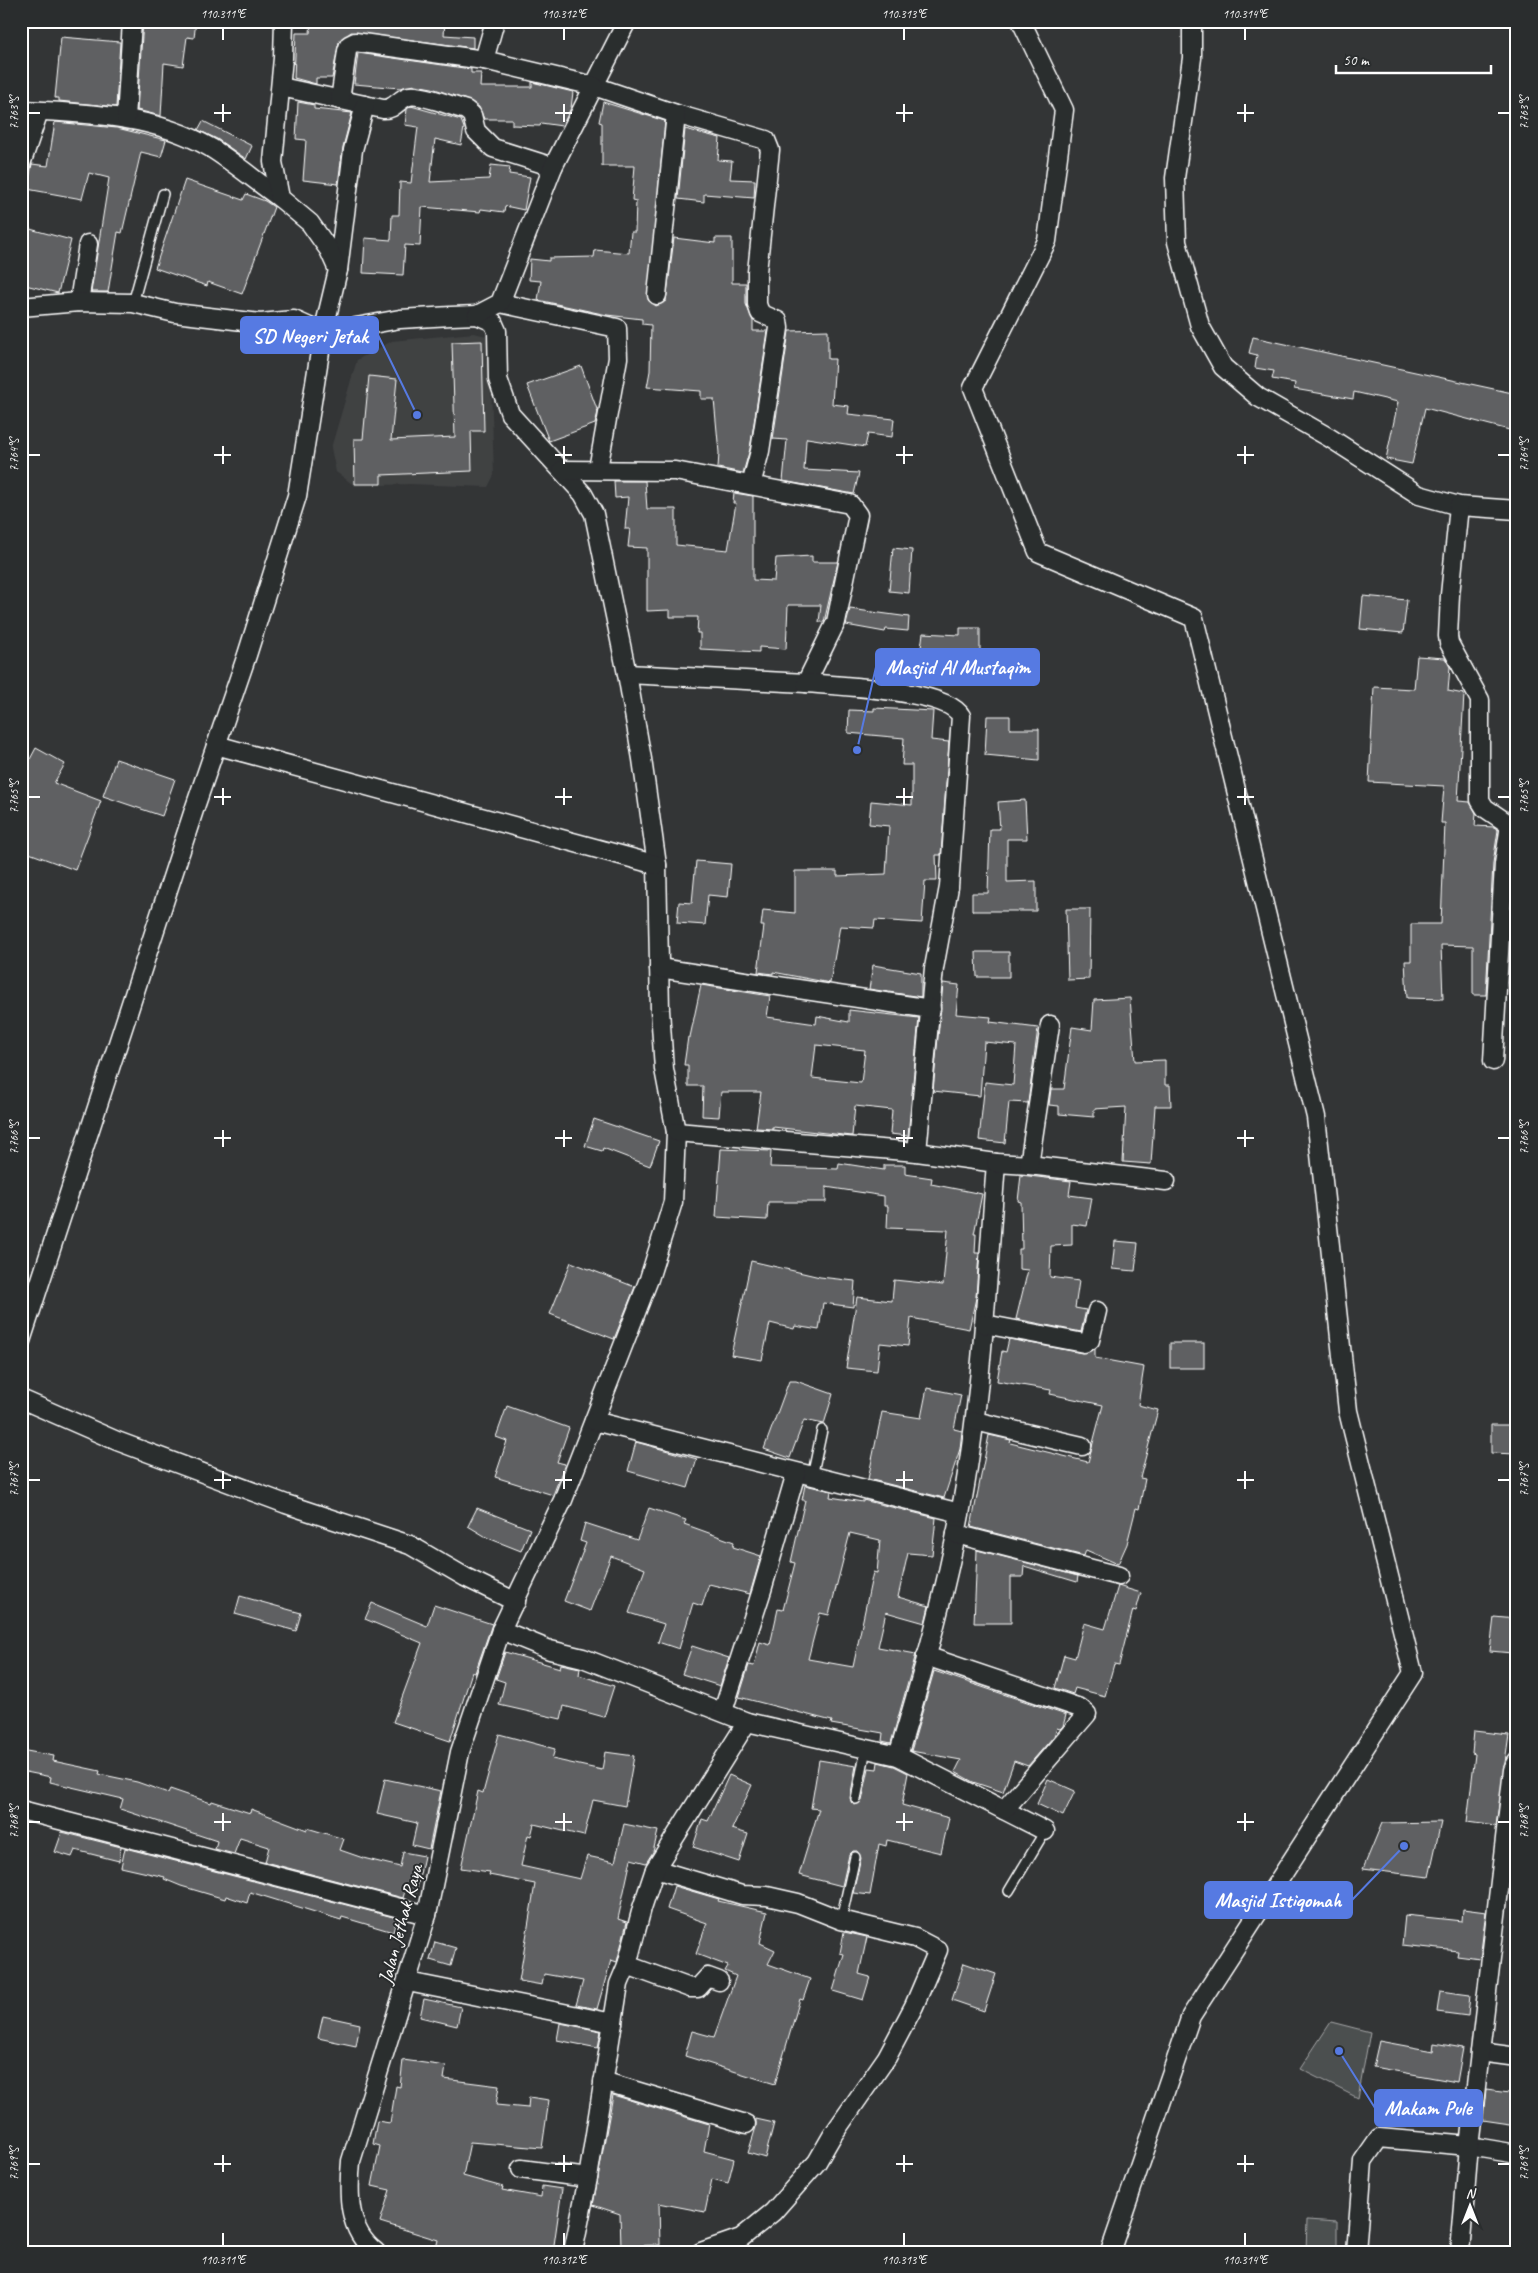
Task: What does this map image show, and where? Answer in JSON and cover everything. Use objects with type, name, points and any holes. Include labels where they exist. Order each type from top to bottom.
[{"type":"street","points":[[126,119],[132,21]]},
{"type":"street","points":[[280,198],[274,162],[281,87],[284,21]]},
{"type":"street","points":[[484,60],[495,21]]},
{"type":"street","points":[[500,304],[553,167],[627,21]]},
{"type":"street","points":[[1021,21],[1064,110],[1047,241],[973,388],[1038,552],[1194,618],[1316,1116],[1348,1411],[1413,1673],[1192,2016],[1110,2252]]},
{"type":"street","points":[[1192,21],[1192,58],[1175,178],[1177,242],[1200,326],[1224,367],[1258,397],[1330,438],[1420,495],[1459,506],[1517,510]]},
{"type":"street","points":[[340,100],[349,45],[355,42],[484,60],[594,86],[676,114],[766,140],[770,150],[756,290],[760,313],[778,321],[779,328],[760,452],[751,485]]},
{"type":"street","points":[[281,87],[388,110],[395,107],[402,98],[412,95],[466,110],[472,115],[476,131],[493,148],[553,167]]},
{"type":"street","points":[[21,1341],[247,655],[297,496],[323,333],[338,270],[353,150],[365,105]]},
{"type":"street","points":[[21,110],[126,119],[167,128],[211,148],[280,198],[310,223],[329,250],[338,270]]},
{"type":"street","points":[[21,164],[39,111]]},
{"type":"street","points":[[657,295],[676,114]]},
{"type":"street","points":[[79,302],[88,244]]},
{"type":"street","points":[[21,307],[79,302],[133,304],[175,313],[260,323],[294,320],[323,333],[400,319],[477,315],[500,304],[617,328],[618,358],[598,469]]},
{"type":"street","name":"Jalan Jethak Raya","points":[[376,2252],[369,2247],[356,2228],[348,2192],[351,2161],[408,1982],[427,1914],[460,1752],[501,1630],[563,1500],[650,1279],[673,1202],[676,1132],[664,1069],[659,968],[657,865],[642,759],[627,674],[594,514],[583,494],[562,470],[549,459],[510,414],[498,379],[497,331],[493,322],[477,315]]},
{"type":"street","points":[[562,470],[675,471],[850,504],[858,515],[836,622],[806,683]]},
{"type":"street","points":[[1459,506],[1450,595],[1449,643],[1480,700],[1480,800],[1485,808],[1513,825],[1504,864],[1494,1061]]},
{"type":"street","points":[[627,674],[806,683],[877,689],[927,696],[957,709],[961,716],[949,886],[934,968],[917,1152]]},
{"type":"street","points":[[216,745],[657,865]]},
{"type":"street","points":[[659,968],[931,1009]]},
{"type":"street","points":[[1028,1165],[1050,1025]]},
{"type":"street","points":[[676,1132],[917,1152],[996,1163],[1166,1181]]},
{"type":"street","points":[[898,1756],[926,1656],[960,1513],[975,1421],[996,1163]]},
{"type":"street","points":[[984,1324],[1084,1343],[1090,1340],[1097,1311]]},
{"type":"street","points":[[21,1399],[117,1441],[277,1501],[410,1545],[465,1577],[516,1602]]},
{"type":"street","points":[[594,1421],[960,1513]]},
{"type":"street","points":[[975,1421],[1082,1446]]},
{"type":"street","points":[[723,1711],[762,1590],[804,1475]]},
{"type":"street","points":[[956,1534],[1119,1576]]},
{"type":"street","points":[[501,1630],[534,1644],[583,1658],[723,1711],[747,1722],[898,1756],[1045,1831]]},
{"type":"street","points":[[926,1656],[1080,1708],[1087,1714],[1004,1810]]},
{"type":"street","points":[[573,2252],[588,2178],[619,1984],[627,1965],[642,1908],[655,1869],[747,1722]]},
{"type":"street","points":[[1460,2252],[1469,2146],[1512,1770],[1517,1762]]},
{"type":"street","points":[[21,1810],[427,1914]]},
{"type":"street","points":[[655,1869],[742,1895],[767,1896],[798,1903],[841,1920],[915,1938],[938,1950],[914,2006],[887,2057],[832,2136],[817,2162],[773,2212],[741,2238],[701,2252]]},
{"type":"street","points":[[627,1965],[690,1988],[698,1988],[708,1977],[719,1981]]},
{"type":"street","points":[[408,1982],[613,2022]]},
{"type":"street","points":[[1480,2052],[1517,2057]]},
{"type":"street","points":[[604,2081],[746,2124]]},
{"type":"street","points":[[1356,2252],[1363,2161],[1379,2138],[1469,2146],[1517,2154]]},
{"type":"street","points":[[521,2169],[588,2178]]},
{"type":"lane","points":[[133,304],[163,194]]},
{"type":"lane","points":[[804,1475],[822,1430]]},
{"type":"lane","points":[[856,1799],[866,1750]]},
{"type":"lane","points":[[1009,1891],[1045,1831]]},
{"type":"lane","points":[[841,1920],[855,1857]]},
{"type":"shaded area","points":[[474,333],[486,336],[490,355],[494,475],[488,487],[410,484],[355,486],[336,472],[331,448],[357,360],[392,341]]},
{"type":"shaded area","points":[[1331,2022],[1370,2032],[1358,2098],[1300,2069]]},
{"type":"shaded area","points":[[1307,2220],[1337,2222],[1337,2252],[1306,2252]]},
{"type":"building","points":[[143,21],[196,21],[194,38],[187,37],[183,66],[164,63],[161,116],[137,110]]},
{"type":"building","points":[[311,21],[445,21],[444,35],[473,37],[473,48],[351,32],[339,42],[332,78],[316,78],[316,84],[294,78],[296,33],[310,33]]},
{"type":"building","points":[[61,37],[120,42],[116,107],[59,101],[59,98],[55,98]]},
{"type":"building","points":[[358,53],[471,69],[471,73],[481,73],[480,87],[532,87],[532,82],[573,92],[571,108],[562,126],[541,123],[540,126],[512,125],[512,119],[484,119],[479,107],[472,102],[432,88],[415,85],[400,88],[354,84]]},
{"type":"building","points":[[298,102],[314,105],[314,109],[352,113],[343,147],[338,184],[303,180],[306,140],[296,139]]},
{"type":"building","points":[[603,102],[665,121],[648,300],[656,306],[666,301],[674,238],[715,243],[715,238],[732,238],[732,283],[746,283],[746,304],[753,321],[753,331],[768,331],[750,449],[743,473],[718,468],[719,453],[714,399],[701,399],[701,391],[647,387],[650,371],[651,325],[642,324],[642,319],[607,315],[538,300],[541,281],[529,280],[530,259],[549,261],[549,258],[594,257],[595,250],[629,253],[631,232],[635,232],[636,201],[632,200],[635,166],[602,166],[602,123],[599,122]]},
{"type":"building","points":[[411,106],[461,120],[464,128],[461,145],[435,139],[430,182],[489,179],[491,165],[510,167],[509,174],[530,177],[524,210],[505,206],[504,212],[481,209],[480,212],[422,207],[420,246],[405,245],[403,275],[363,273],[365,238],[391,240],[392,215],[399,215],[400,182],[411,183],[418,127],[405,125],[407,109]]},
{"type":"building","points":[[203,121],[252,146],[246,159],[217,139],[198,130]]},
{"type":"building","points":[[55,122],[117,128],[166,140],[161,157],[141,152],[122,233],[118,232],[108,292],[91,292],[109,178],[89,173],[82,199],[27,189],[32,164],[48,166]]},
{"type":"building","points":[[685,129],[720,138],[718,160],[732,161],[730,179],[755,180],[754,198],[704,194],[704,202],[678,199]]},
{"type":"building","points":[[185,180],[243,200],[246,194],[265,201],[274,207],[242,294],[208,282],[207,286],[155,268]]},
{"type":"building","points":[[30,229],[71,240],[58,293],[21,284],[21,246],[25,247]]},
{"type":"building","points":[[828,330],[828,359],[835,359],[832,404],[849,406],[848,414],[894,419],[892,437],[868,434],[865,447],[807,438],[804,470],[859,473],[854,494],[783,481],[787,440],[773,439],[789,331]]},
{"type":"building","points":[[1253,337],[1517,394],[1517,432],[1425,408],[1412,464],[1386,459],[1398,402],[1354,392],[1353,399],[1294,389],[1295,383],[1272,379],[1274,371],[1255,368],[1257,355],[1249,353]]},
{"type":"building","points":[[482,341],[484,431],[471,431],[472,471],[381,475],[381,484],[355,484],[354,439],[363,439],[369,376],[397,379],[391,440],[455,437],[452,342]]},
{"type":"building","points":[[581,366],[598,412],[595,424],[549,441],[527,385]]},
{"type":"building","points":[[614,481],[645,481],[647,509],[676,509],[676,545],[728,550],[736,503],[733,503],[734,493],[753,496],[753,580],[774,581],[776,558],[812,556],[812,562],[838,562],[824,622],[819,622],[821,605],[788,605],[786,649],[759,647],[759,652],[700,649],[700,633],[697,633],[698,617],[670,617],[670,610],[647,611],[647,548],[628,547],[630,529],[625,529],[628,497],[615,498]]},
{"type":"building","points":[[893,548],[912,550],[909,593],[889,591]]},
{"type":"building","points":[[1363,596],[1407,600],[1403,633],[1360,629]]},
{"type":"building","points":[[850,609],[909,617],[908,631],[886,629],[885,632],[846,625]]},
{"type":"building","points":[[960,628],[980,628],[980,657],[959,656],[959,652],[921,648],[923,633],[960,635]]},
{"type":"building","points":[[1417,656],[1445,658],[1450,667],[1448,691],[1464,694],[1458,801],[1470,802],[1476,813],[1475,826],[1494,827],[1498,830],[1493,863],[1486,995],[1473,995],[1473,946],[1441,945],[1443,999],[1407,998],[1405,961],[1411,961],[1411,924],[1441,924],[1445,823],[1441,823],[1444,786],[1369,782],[1374,687],[1414,689]]},
{"type":"building","points":[[874,708],[933,711],[931,740],[949,742],[941,855],[936,855],[937,881],[925,881],[922,923],[875,920],[874,928],[840,926],[830,983],[773,972],[773,974],[758,972],[764,926],[761,926],[763,910],[795,913],[795,871],[837,871],[837,876],[886,874],[889,826],[869,824],[871,801],[912,805],[912,765],[902,765],[904,738],[848,733],[849,710],[874,711]]},
{"type":"building","points":[[987,716],[1010,716],[1010,729],[1039,729],[1039,760],[985,755]]},
{"type":"building","points":[[36,748],[65,764],[54,783],[101,801],[75,870],[21,850],[21,776]]},
{"type":"building","points":[[116,759],[175,779],[162,816],[103,796]]},
{"type":"building","points":[[1025,800],[1027,839],[1007,839],[1007,882],[1036,881],[1036,911],[972,911],[972,893],[988,893],[990,829],[1000,829],[998,802]]},
{"type":"building","points":[[696,861],[731,864],[728,897],[708,895],[705,925],[677,923],[679,902],[692,903]]},
{"type":"building","points":[[1066,909],[1090,909],[1089,979],[1068,980]]},
{"type":"building","points":[[976,952],[1009,952],[1009,977],[977,977]]},
{"type":"building","points":[[873,965],[921,973],[921,997],[869,989]]},
{"type":"building","points":[[943,983],[959,985],[956,1014],[991,1017],[990,1022],[1038,1028],[1028,1103],[1009,1102],[1005,1143],[979,1140],[985,1082],[1013,1085],[1016,1045],[984,1042],[980,1096],[933,1091]]},
{"type":"building","points":[[701,985],[770,996],[767,1017],[816,1024],[817,1016],[849,1022],[849,1010],[919,1018],[908,1136],[890,1134],[892,1110],[855,1106],[852,1136],[773,1127],[773,1129],[756,1128],[761,1092],[721,1092],[719,1117],[702,1116],[703,1086],[688,1086],[688,1065],[684,1065],[688,1037],[690,1037]],"holes":[[[816,1045],[865,1050],[861,1083],[812,1078]]]},
{"type":"building","points":[[1130,998],[1135,1061],[1165,1060],[1165,1085],[1170,1085],[1171,1106],[1155,1106],[1151,1164],[1123,1162],[1126,1107],[1094,1109],[1094,1117],[1059,1114],[1059,1106],[1049,1105],[1051,1089],[1064,1089],[1072,1027],[1092,1030],[1094,1000]]},
{"type":"building","points":[[594,1119],[659,1141],[650,1166],[603,1148],[602,1151],[585,1146]]},
{"type":"building","points":[[721,1149],[771,1151],[770,1167],[838,1169],[839,1163],[884,1170],[884,1165],[905,1165],[905,1174],[932,1178],[931,1184],[982,1194],[974,1234],[976,1234],[975,1253],[979,1253],[976,1298],[969,1329],[911,1318],[908,1346],[880,1343],[877,1371],[846,1368],[857,1297],[892,1301],[894,1280],[943,1285],[948,1230],[887,1228],[888,1206],[884,1206],[884,1196],[826,1187],[826,1202],[768,1202],[767,1220],[716,1217]]},
{"type":"building","points":[[1021,1175],[1071,1181],[1069,1195],[1092,1198],[1087,1226],[1072,1224],[1072,1245],[1051,1246],[1050,1277],[1079,1281],[1075,1308],[1086,1310],[1081,1332],[1016,1319],[1028,1270],[1019,1269],[1019,1249],[1022,1249],[1021,1202],[1018,1201]]},
{"type":"building","points":[[1115,1241],[1138,1243],[1135,1271],[1112,1269]]},
{"type":"building","points":[[751,1261],[820,1277],[855,1281],[853,1307],[823,1303],[819,1330],[795,1326],[794,1329],[770,1323],[762,1360],[731,1355]]},
{"type":"building","points":[[571,1262],[635,1287],[614,1339],[550,1314]]},
{"type":"building","points":[[1009,1339],[1082,1353],[1095,1349],[1095,1358],[1144,1367],[1138,1405],[1158,1410],[1140,1478],[1145,1479],[1139,1509],[1136,1508],[1127,1544],[1118,1564],[1086,1550],[1084,1556],[971,1527],[989,1435],[1011,1440],[1010,1443],[1088,1462],[1103,1405],[1050,1394],[1051,1390],[997,1381],[1002,1351],[1006,1352]]},
{"type":"building","points":[[1170,1343],[1204,1343],[1204,1368],[1170,1368]]},
{"type":"building","points":[[789,1381],[796,1381],[833,1394],[824,1424],[804,1420],[790,1458],[764,1449]]},
{"type":"building","points":[[927,1388],[961,1395],[954,1429],[962,1431],[960,1449],[944,1498],[868,1479],[882,1412],[921,1418]]},
{"type":"building","points":[[507,1406],[569,1428],[557,1462],[565,1464],[553,1495],[495,1477],[507,1441],[496,1437]]},
{"type":"building","points":[[1491,1425],[1517,1425],[1517,1454],[1491,1453]]},
{"type":"building","points":[[636,1442],[697,1459],[688,1488],[628,1471]]},
{"type":"building","points":[[805,1485],[831,1491],[830,1497],[863,1502],[863,1500],[936,1518],[932,1555],[908,1553],[898,1597],[929,1606],[925,1623],[886,1612],[878,1647],[916,1654],[891,1743],[882,1741],[883,1733],[831,1724],[832,1721],[739,1697],[749,1665],[754,1666],[760,1642],[770,1645],[778,1609],[783,1610],[795,1563],[791,1562],[805,1500],[802,1500]],"holes":[[[850,1533],[880,1540],[877,1573],[873,1572],[853,1667],[808,1659],[820,1613],[829,1615]]]},
{"type":"building","points":[[477,1508],[530,1529],[521,1551],[488,1538],[468,1526]]},
{"type":"building","points":[[649,1508],[686,1520],[684,1524],[734,1542],[733,1547],[761,1556],[750,1594],[709,1584],[702,1606],[693,1603],[679,1649],[658,1642],[664,1624],[629,1613],[645,1569],[611,1556],[590,1611],[564,1601],[586,1543],[580,1541],[585,1523],[637,1540]]},
{"type":"building","points":[[977,1550],[1078,1576],[1077,1582],[1024,1566],[1023,1577],[1011,1577],[1011,1623],[974,1623]]},
{"type":"building","points":[[1118,1586],[1141,1593],[1136,1611],[1133,1610],[1119,1665],[1114,1664],[1105,1696],[1075,1688],[1073,1694],[1055,1688],[1064,1655],[1075,1658],[1084,1623],[1105,1629]]},
{"type":"building","points":[[240,1596],[301,1613],[296,1631],[235,1614]]},
{"type":"building","points":[[372,1603],[427,1626],[434,1605],[492,1624],[475,1673],[472,1672],[450,1741],[393,1722],[422,1643],[365,1619]]},
{"type":"building","points":[[1494,1617],[1516,1619],[1512,1653],[1490,1651]]},
{"type":"building","points":[[692,1646],[729,1658],[720,1686],[682,1674]]},
{"type":"building","points":[[505,1652],[560,1668],[561,1664],[580,1668],[579,1675],[614,1686],[604,1717],[564,1706],[561,1719],[499,1705],[505,1682],[496,1679]]},
{"type":"building","points":[[934,1671],[1066,1715],[1063,1726],[1060,1729],[1057,1728],[1054,1736],[1028,1766],[1014,1761],[1003,1792],[973,1782],[955,1772],[961,1760],[911,1751]]},
{"type":"building","points":[[1474,1731],[1509,1735],[1496,1826],[1467,1822],[1475,1754],[1472,1753]]},
{"type":"building","points":[[499,1734],[555,1749],[552,1759],[602,1770],[605,1752],[634,1756],[625,1806],[593,1800],[584,1836],[534,1824],[531,1836],[528,1835],[521,1866],[580,1879],[587,1856],[615,1862],[624,1824],[658,1831],[653,1852],[646,1863],[631,1859],[618,1919],[627,1922],[617,1962],[611,1960],[597,2009],[576,2005],[583,1981],[544,1974],[542,1985],[519,1981],[535,1884],[489,1875],[490,1872],[461,1868],[478,1791],[483,1793]]},
{"type":"building","points":[[21,1750],[54,1756],[53,1761],[100,1771],[99,1774],[137,1782],[168,1793],[170,1789],[211,1803],[212,1801],[250,1813],[251,1809],[307,1830],[307,1828],[344,1839],[340,1850],[363,1858],[400,1867],[403,1852],[424,1856],[416,1893],[405,1891],[403,1898],[265,1862],[269,1847],[240,1838],[234,1854],[215,1849],[217,1841],[120,1809],[123,1799],[50,1782],[51,1777],[21,1771]]},
{"type":"building","points":[[819,1760],[856,1766],[850,1798],[855,1805],[862,1801],[869,1768],[877,1769],[878,1762],[894,1766],[908,1773],[902,1805],[949,1818],[941,1853],[887,1840],[886,1846],[879,1844],[870,1895],[853,1893],[861,1858],[857,1851],[853,1851],[849,1855],[842,1886],[799,1875],[819,1809],[811,1808]]},
{"type":"building","points":[[729,1775],[752,1785],[732,1829],[748,1834],[739,1862],[693,1847],[702,1819],[708,1821]]},
{"type":"building","points":[[385,1779],[441,1791],[429,1849],[412,1845],[417,1823],[377,1814]]},
{"type":"building","points":[[1048,1779],[1075,1791],[1063,1816],[1037,1804]]},
{"type":"building","points":[[1441,1822],[1429,1877],[1363,1869],[1382,1823]]},
{"type":"building","points":[[62,1832],[121,1847],[119,1861],[75,1850],[72,1857],[55,1852]]},
{"type":"building","points":[[125,1848],[397,1918],[393,1932],[342,1917],[341,1920],[250,1892],[247,1903],[226,1896],[225,1899],[181,1886],[164,1879],[165,1877],[121,1867]]},
{"type":"building","points":[[674,1886],[719,1899],[718,1901],[767,1912],[760,1943],[775,1950],[768,1964],[810,1979],[803,2000],[800,1999],[775,2084],[685,2056],[692,2031],[714,2037],[736,1976],[725,1971],[728,1966],[696,1954],[707,1923],[667,1909]]},
{"type":"building","points":[[1463,1909],[1486,1912],[1480,1959],[1457,1956],[1458,1951],[1402,1945],[1405,1915],[1462,1921]]},
{"type":"building","points":[[844,1932],[867,1937],[859,1974],[870,1977],[863,2000],[833,1991],[844,1954],[840,1953]]},
{"type":"building","points":[[435,1942],[456,1948],[451,1966],[430,1960]]},
{"type":"building","points":[[964,1963],[996,1974],[984,2011],[952,2000]]},
{"type":"building","points":[[1440,1991],[1470,1995],[1468,2016],[1437,2012]]},
{"type":"building","points":[[424,1999],[461,2007],[457,2026],[420,2017]]},
{"type":"building","points":[[323,2016],[360,2024],[356,2046],[318,2038]]},
{"type":"building","points":[[560,2023],[601,2031],[598,2048],[557,2040]]},
{"type":"building","points":[[1379,2041],[1433,2051],[1434,2043],[1463,2048],[1457,2082],[1373,2067]]},
{"type":"building","points":[[403,2060],[446,2066],[444,2079],[499,2086],[496,2105],[528,2108],[529,2097],[549,2100],[542,2148],[470,2142],[463,2176],[503,2187],[502,2190],[541,2197],[542,2186],[562,2189],[553,2252],[435,2252],[438,2240],[380,2222],[390,2190],[372,2186],[380,2146],[373,2144],[377,2121],[390,2123],[396,2086],[400,2087]]},
{"type":"building","points":[[1486,2089],[1517,2093],[1517,2125],[1483,2120]]},
{"type":"building","points":[[613,2095],[709,2124],[704,2151],[734,2159],[728,2183],[712,2179],[705,2212],[659,2203],[660,2245],[621,2246],[620,2214],[593,2205]]},
{"type":"building","points":[[756,2119],[774,2123],[765,2158],[748,2153],[756,2127]]},
{"type":"place","name":"SD Negeri Jetak","points":[[417,415]]},
{"type":"place","name":"Masjid Al Mustaqim","points":[[857,750]]},
{"type":"place","name":"Masjid Istiqomah","points":[[1404,1846]]},
{"type":"place","name":"Makam Pule","points":[[1339,2051]]}]
